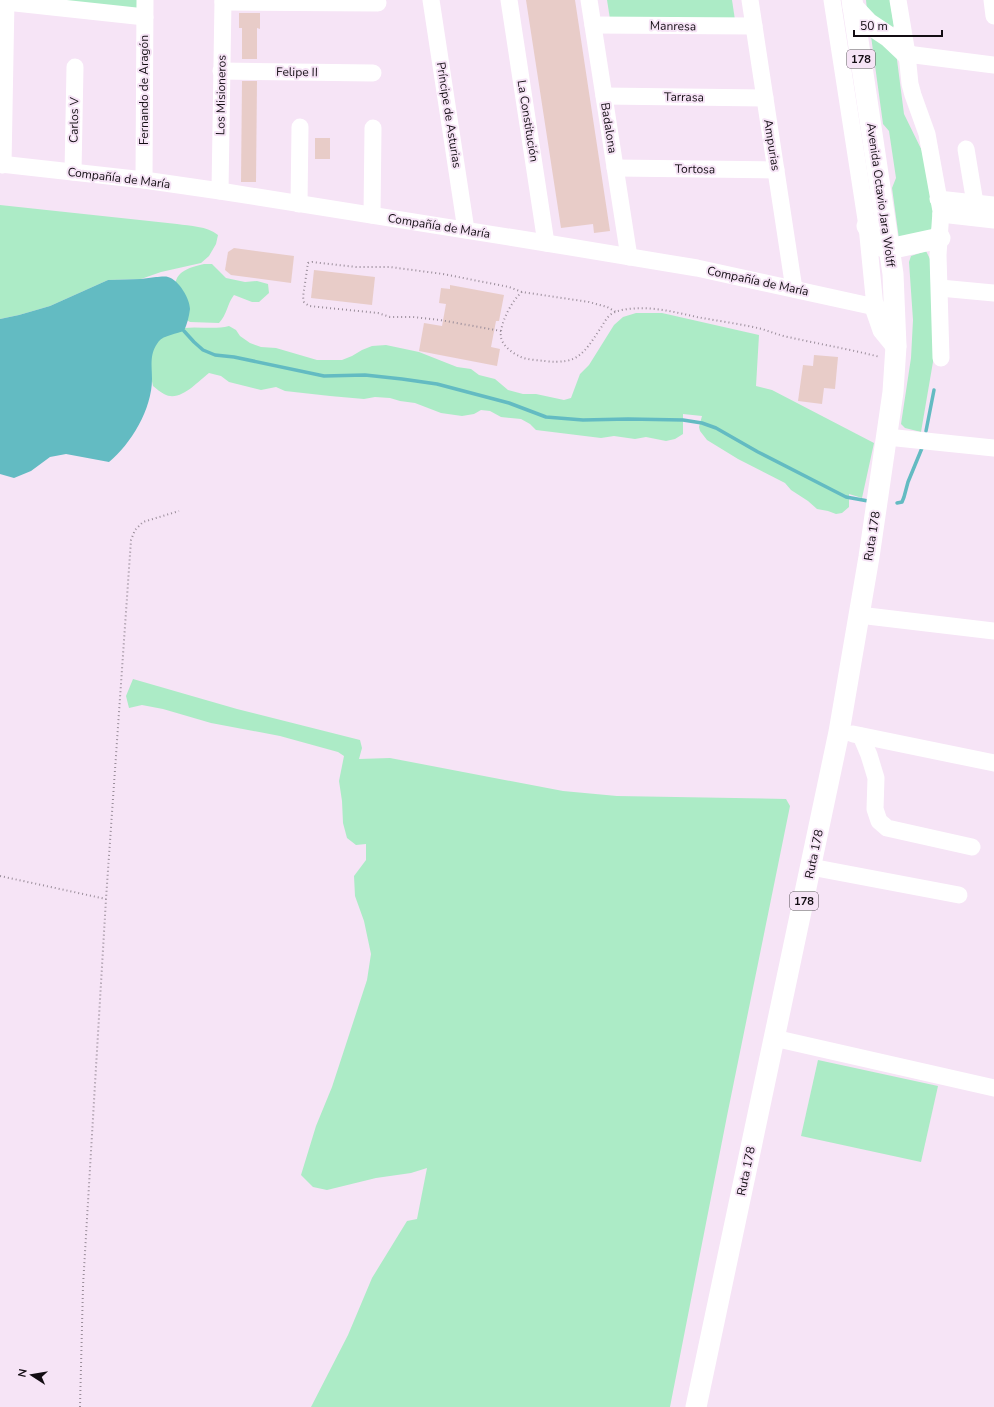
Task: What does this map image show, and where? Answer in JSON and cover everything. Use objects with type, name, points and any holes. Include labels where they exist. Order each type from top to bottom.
[{"type":"main road","points":[[852,4],[868,23],[889,37],[907,54]]},
{"type":"main road","name":"Avenida Octavio Jara Wolff","points":[[852,4],[889,248],[893,286],[895,354],[893,392]]},
{"type":"main road","points":[[867,226],[879,245],[889,248],[940,238]]},
{"type":"main road","points":[[875,307],[883,330],[895,354]]},
{"type":"main road","name":"Ruta 178","points":[[696,1407],[811,867],[838,732],[859,615],[893,392]]},
{"type":"street","name":"Fernando de Aragón","points":[[144,180],[145,0]]},
{"type":"street","name":"Príncipe de Asturias","points":[[431,0],[466,230]]},
{"type":"street","name":"La Constitución","points":[[509,0],[546,243]]},
{"type":"street","name":"Badalona","points":[[589,0],[629,257]]},
{"type":"street","name":"Ampurias","points":[[750,0],[794,289]]},
{"type":"street","name":"Avenida Octavio Jara Wolff","points":[[832,0],[867,226],[875,307]]},
{"type":"street","points":[[898,0],[907,54],[910,84],[916,106],[927,134],[940,207],[940,238],[938,255],[942,358]]},
{"type":"street","points":[[992,0],[994,16]]},
{"type":"street","points":[[1,164],[6,1],[145,17]]},
{"type":"street","points":[[223,1],[378,3]]},
{"type":"street","name":"Los Misioneros","points":[[220,191],[223,1]]},
{"type":"street","name":"Manresa","points":[[593,25],[754,26]]},
{"type":"street","points":[[907,54],[994,65]]},
{"type":"street","name":"Carlos V","points":[[73,172],[75,67]]},
{"type":"street","name":"Felipe II","points":[[222,71],[373,73]]},
{"type":"street","name":"Tarrasa","points":[[604,96],[765,98]]},
{"type":"street","points":[[299,204],[300,127]]},
{"type":"street","points":[[372,215],[373,128]]},
{"type":"street","points":[[966,149],[975,203]]},
{"type":"street","name":"Compañía de María","points":[[1,164],[144,180],[220,191],[546,243],[696,268],[875,307]]},
{"type":"street","name":"Tortosa","points":[[615,168],[776,170]]},
{"type":"street","points":[[940,207],[975,203],[994,205]]},
{"type":"street","points":[[940,207],[994,220]]},
{"type":"street","points":[[940,288],[994,293]]},
{"type":"street","points":[[887,437],[994,448]]},
{"type":"street","points":[[859,615],[994,631]]},
{"type":"street","points":[[838,732],[994,763]]},
{"type":"street","points":[[861,736],[876,778],[875,809],[879,821],[887,828],[972,847]]},
{"type":"street","points":[[811,867],[959,895]]},
{"type":"street","points":[[774,1038],[994,1088]]},
{"type":"path","points":[[501,332],[440,320],[413,317],[390,317],[378,313],[309,306],[304,302],[303,298],[308,263],[312,262],[356,267],[390,267],[428,272],[483,281],[509,287],[522,292],[589,302],[607,307],[616,312]]},
{"type":"path","points":[[522,292],[514,300],[506,315],[501,332],[502,341],[508,349],[519,356],[549,361],[565,361],[576,358],[586,351],[609,316],[616,312],[643,308],[662,310],[761,329],[788,337],[856,350],[895,354]]},
{"type":"path","points":[[80,1407],[83,1286],[106,899],[131,540],[135,530],[143,522],[179,511]]},
{"type":"path","points":[[0,876],[106,899]]},
{"type":"green space","points":[[41,0],[138,0],[138,11]]},
{"type":"green space","points":[[607,0],[732,0],[735,20],[610,19]]},
{"type":"green space","points":[[866,0],[890,0],[894,26],[890,29],[867,10]]},
{"type":"green space","points":[[871,36],[896,52],[904,114],[927,161],[936,215],[930,233],[899,239],[892,188],[896,178],[889,131],[883,124]]},
{"type":"green space","points":[[0,205],[193,226],[204,228],[218,235],[216,244],[209,256],[201,263],[161,272],[141,279],[108,280],[50,306],[0,319]]},
{"type":"green space","points":[[926,251],[930,259],[934,356],[921,432],[905,428],[901,424],[911,358],[913,320],[909,262],[911,256]]},
{"type":"green space","points":[[204,264],[212,264],[226,278],[245,282],[257,281],[268,284],[269,293],[259,302],[252,302],[234,295],[224,317],[219,323],[190,322],[179,315],[175,287],[176,281],[179,275],[184,271]]},
{"type":"green space","points":[[636,313],[662,313],[759,335],[756,386],[772,390],[874,443],[862,498],[849,494],[849,507],[842,513],[836,514],[817,509],[791,490],[785,483],[738,459],[707,440],[700,431],[699,427],[702,416],[683,414],[683,434],[675,439],[666,441],[646,437],[635,439],[614,436],[601,438],[536,430],[530,424],[521,419],[501,417],[490,411],[481,410],[474,414],[462,416],[441,413],[415,403],[390,398],[375,397],[364,399],[330,396],[285,391],[276,387],[261,390],[229,382],[221,376],[209,373],[182,394],[170,396],[153,386],[148,363],[147,339],[179,329],[218,328],[229,326],[236,330],[240,336],[250,343],[261,347],[276,348],[317,360],[342,360],[372,346],[386,345],[419,352],[457,367],[471,369],[479,375],[495,379],[508,390],[523,394],[536,394],[564,400],[571,398],[580,374],[589,365],[614,325],[623,317]]},
{"type":"green space","points":[[133,679],[237,709],[360,740],[362,748],[359,759],[390,758],[563,791],[617,796],[786,799],[790,806],[670,1407],[311,1407],[348,1335],[372,1278],[407,1221],[417,1219],[427,1168],[411,1173],[376,1178],[327,1190],[313,1187],[301,1175],[316,1126],[332,1087],[367,980],[371,954],[364,921],[355,896],[354,876],[366,860],[366,844],[356,845],[347,838],[343,823],[339,781],[344,756],[338,752],[280,736],[211,723],[163,709],[142,705],[129,708],[126,696]]},
{"type":"green space","points":[[818,1060],[938,1086],[921,1162],[801,1136]]},
{"type":"water","points":[[168,277],[180,286],[190,305],[189,315],[184,331],[161,339],[154,350],[152,355],[151,390],[148,402],[139,425],[125,446],[109,462],[66,454],[50,457],[31,471],[14,478],[0,474],[0,319],[50,306],[108,280]]},
{"type":"building","points":[[526,0],[575,0],[610,231],[594,233],[593,224],[561,228]]},
{"type":"building","points":[[239,13],[260,13],[260,29],[257,28],[257,59],[242,59],[242,28],[239,28]]},
{"type":"building","points":[[242,81],[257,81],[256,182],[241,182]]},
{"type":"building","points":[[315,138],[330,138],[330,159],[315,159]]},
{"type":"building","points":[[234,248],[294,256],[291,283],[231,275],[225,270],[228,252]]},
{"type":"building","points":[[314,270],[375,277],[372,305],[311,298]]},
{"type":"building","points":[[450,285],[504,295],[499,321],[496,321],[491,347],[500,349],[497,366],[419,351],[424,323],[442,326],[446,304],[439,303],[441,288],[450,289]]},
{"type":"building","points":[[814,355],[838,357],[835,389],[824,388],[822,404],[798,401],[803,365],[813,366]]},
{"type":"waterway","points":[[184,331],[203,350],[215,355],[234,357],[324,376],[365,375],[437,384],[509,403],[546,417],[583,420],[683,420],[702,423],[716,428],[758,452],[846,497],[868,501]]},
{"type":"waterway","points":[[926,431],[934,390]]},
{"type":"waterway","points":[[897,503],[902,502],[908,482],[922,448]]}]
